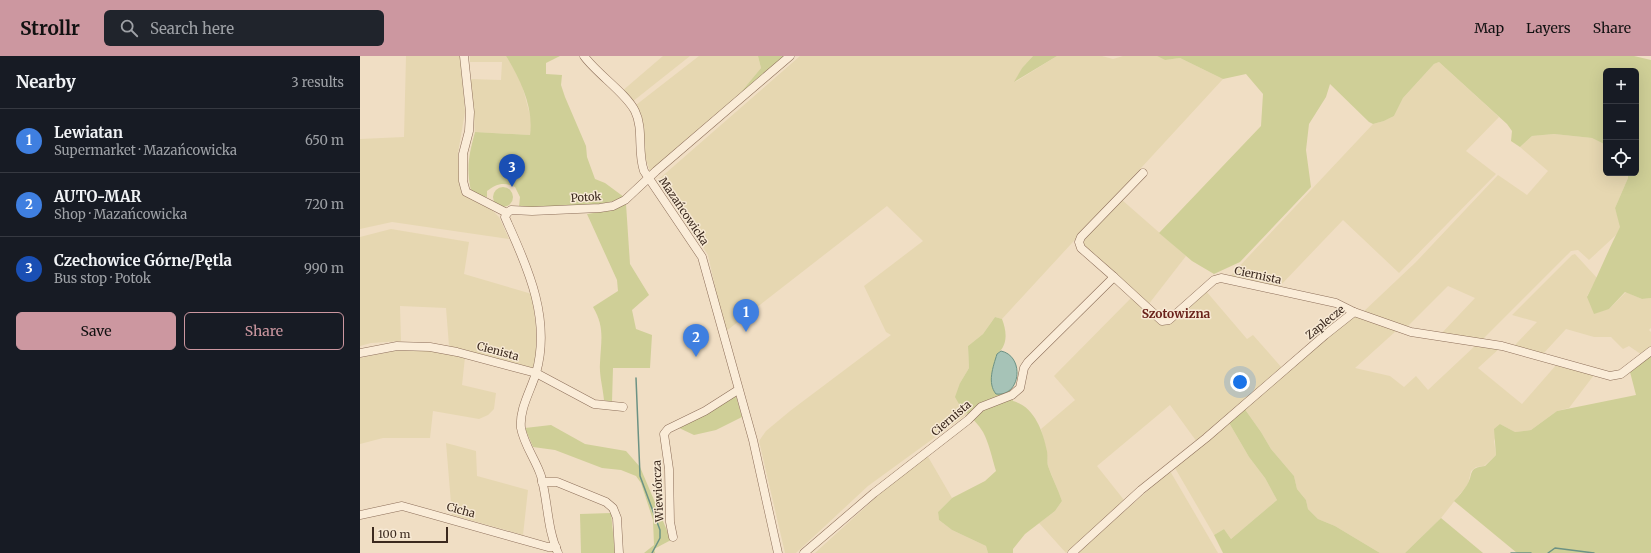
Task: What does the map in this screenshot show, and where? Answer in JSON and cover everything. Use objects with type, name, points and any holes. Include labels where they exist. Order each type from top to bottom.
[{"type":"street","points":[[464,56],[470,112],[470,131],[463,154],[463,181],[466,192],[476,198],[510,211],[505,217],[523,258],[539,310],[541,327],[540,352],[536,373],[523,412],[521,428],[542,482],[557,550]]},
{"type":"street","points":[[584,56],[636,112],[639,125],[640,161],[649,179]]},
{"type":"street","name":"Mazańcowicka","points":[[778,553],[753,440],[702,257],[649,179],[656,171],[790,56]]},
{"type":"street","name":"Ciernista","points":[[1143,173],[1081,237],[1079,242],[1081,248],[1160,319],[1166,321],[1214,280],[1220,278],[1336,303],[1354,312]]},
{"type":"street","name":"Potok","points":[[510,211],[614,206],[625,200],[649,179]]},
{"type":"street","name":"Ciernista","points":[[804,553],[874,492],[968,420],[980,407],[1012,395],[1020,388],[1024,368],[1028,362],[1114,277]]},
{"type":"street","name":"Zaplecze","points":[[1072,553],[1141,490],[1206,438],[1325,335],[1354,312],[1411,332],[1502,346],[1610,376],[1621,374],[1651,351]]},
{"type":"street","name":"Cienista","points":[[360,353],[397,346],[430,347],[457,352],[536,373],[594,404],[623,407]]},
{"type":"street","name":"Wiewiórcza","points":[[673,537],[669,500],[669,469],[664,434],[668,429],[705,411],[738,390]]},
{"type":"street","points":[[542,482],[557,482],[606,502],[613,508],[617,518],[620,553]]},
{"type":"street","name":"Cicha","points":[[360,515],[402,506],[557,550]]},
{"type":"shaded area","points":[[406,56],[461,56],[465,112],[458,153],[459,181],[463,195],[492,210],[499,217],[509,239],[392,222],[360,229],[360,139],[404,137]]},
{"type":"shaded area","points":[[470,56],[506,56],[521,81],[532,123],[530,135],[475,132],[470,79],[501,80],[502,62],[470,62]]},
{"type":"shaded area","points":[[663,56],[690,56],[632,102],[621,92]]},
{"type":"shaded area","points":[[699,56],[758,56],[761,68],[732,103],[650,172],[645,156],[642,117],[636,105]]},
{"type":"shaded area","points":[[800,56],[1033,56],[1022,68],[1015,82],[1057,56],[1102,56],[1113,59],[1123,56],[1157,56],[1165,60],[1180,58],[1223,79],[1002,319],[995,317],[983,334],[968,346],[969,368],[960,383],[961,408],[967,414],[868,486],[796,553],[785,553],[759,441],[766,431],[790,411],[891,335],[886,332],[864,286],[923,241],[887,206],[725,332],[708,255],[659,179]]},
{"type":"shaded area","points":[[1439,62],[1499,117],[1466,151],[1496,174],[1399,273],[1343,220],[1279,287],[1230,278],[1233,273],[1373,124],[1394,116],[1403,98],[1434,64]]},
{"type":"shaded area","points":[[1554,134],[1592,138],[1603,144],[1603,176],[1628,176],[1615,208],[1621,227],[1616,235],[1589,260],[1578,250],[1571,251],[1482,340],[1441,334],[1475,298],[1448,286],[1407,327],[1362,313],[1416,262],[1498,175],[1527,195],[1548,171],[1520,147],[1532,136]]},
{"type":"shaded area","points":[[1122,200],[1186,256],[1148,305],[1084,246],[1083,242],[1085,238]]},
{"type":"shaded area","points":[[391,229],[469,242],[464,274],[532,294],[536,328],[534,368],[449,346],[446,308],[400,306],[401,341],[371,343],[360,346],[360,237]]},
{"type":"shaded area","points":[[1575,254],[1597,278],[1587,296],[1609,309],[1626,292],[1642,299],[1651,298],[1651,328],[1649,330],[1651,332],[1651,348],[1642,355],[1629,346],[1623,349],[1611,337],[1594,337],[1566,329],[1543,354],[1514,346],[1537,322],[1512,315],[1572,255]]},
{"type":"shaded area","points":[[1206,291],[1247,339],[1253,335],[1282,368],[1197,442],[1170,405],[1097,466],[1124,500],[1066,553],[1039,523],[1055,511],[1062,501],[1048,466],[1047,452],[1041,429],[1075,400],[1054,376],[1132,297],[1163,324],[1169,324]]},
{"type":"shaded area","points":[[1357,316],[1396,331],[1355,368],[1390,376],[1404,387],[1416,376],[1428,390],[1477,344],[1500,348],[1478,368],[1522,404],[1557,364],[1594,375],[1569,408],[1557,411],[1531,430],[1515,432],[1500,424],[1494,441],[1496,455],[1484,466],[1476,467],[1471,471],[1468,484],[1441,518],[1405,553],[1380,553],[1335,526],[1318,519],[1308,509],[1306,500],[1297,489],[1294,476],[1271,449],[1244,408],[1348,320]]},
{"type":"shaded area","points":[[399,350],[430,350],[465,357],[462,385],[496,393],[494,409],[488,415],[479,419],[433,411],[430,438],[383,438],[360,444],[360,358]]},
{"type":"shaded area","points":[[1001,351],[1009,354],[1014,360],[1017,368],[1017,376],[1011,389],[1004,393],[996,394],[993,390],[991,380],[997,354]]},
{"type":"shaded area","points":[[1228,421],[1249,457],[1265,478],[1277,500],[1231,539],[1224,529],[1214,535],[1175,468]]},
{"type":"shaded area","points":[[446,443],[476,451],[477,476],[528,490],[523,535],[452,515]]},
{"type":"shaded area","points":[[927,455],[952,498],[938,512],[939,520],[952,530],[986,546],[988,553],[815,553],[883,491]]},
{"type":"shaded area","points":[[1170,471],[1218,553],[1077,553]]},
{"type":"green space","points":[[506,56],[560,56],[546,63],[546,74],[562,75],[561,85],[586,146],[587,157],[595,179],[605,183],[624,197],[600,204],[573,208],[532,208],[519,207],[520,197],[515,187],[507,184],[497,185],[491,188],[487,191],[487,197],[479,196],[471,191],[469,161],[475,132],[530,135],[530,114],[525,94]]},
{"type":"green space","points":[[758,56],[786,56],[732,103],[761,68]]},
{"type":"green space","points":[[1033,56],[1057,56],[1014,82],[1022,68]]},
{"type":"green space","points":[[1157,56],[1634,56],[1651,60],[1651,298],[1642,299],[1625,292],[1609,309],[1594,314],[1587,297],[1620,227],[1615,208],[1628,176],[1639,176],[1639,68],[1603,68],[1603,144],[1592,138],[1554,134],[1532,136],[1520,147],[1511,141],[1512,131],[1507,124],[1439,62],[1434,64],[1403,98],[1394,116],[1373,124],[1369,122],[1330,84],[1326,97],[1309,124],[1306,150],[1311,187],[1240,262],[1214,274],[1192,261],[1159,233],[1261,126],[1263,94],[1246,74],[1223,79],[1180,58],[1165,60]]},
{"type":"green space","points":[[503,187],[510,190],[513,197],[510,204],[503,207],[496,204],[493,197],[496,190]]},
{"type":"green space","points":[[626,204],[630,264],[649,295],[632,310],[636,329],[652,335],[650,368],[613,368],[612,402],[604,400],[600,368],[601,328],[597,314],[593,307],[618,291],[617,280],[587,214],[613,210]]},
{"type":"green space","points":[[995,317],[1002,319],[1006,333],[1003,347],[997,354],[1013,401],[1027,408],[1040,428],[1047,451],[1048,466],[1062,501],[1055,511],[1025,534],[1013,549],[1013,553],[988,553],[986,546],[952,530],[939,520],[938,512],[952,498],[985,481],[996,471],[989,446],[983,432],[976,422],[961,407],[955,397],[960,383],[969,368],[968,346],[983,334]]},
{"type":"green space","points":[[1651,355],[1651,553],[1517,553],[1454,501],[1467,485],[1473,470],[1485,466],[1496,455],[1494,429],[1500,424],[1515,432],[1531,430],[1557,411],[1636,395],[1630,372]]},
{"type":"green space","points":[[736,396],[742,417],[716,430],[694,435],[677,427]]},
{"type":"green space","points":[[1244,408],[1271,449],[1294,476],[1297,489],[1306,500],[1308,509],[1318,519],[1335,526],[1380,553],[1223,553],[1214,535],[1224,529],[1231,539],[1277,500],[1265,478],[1249,457],[1228,421]]},
{"type":"green space","points":[[551,425],[585,444],[626,451],[640,467],[671,540],[654,549],[655,553],[644,553],[654,545],[653,520],[641,483],[636,476],[621,470],[602,468],[555,450],[533,447],[525,428]]},
{"type":"green space","points":[[611,513],[615,553],[581,553],[580,514]]},
{"type":"green space","points":[[1441,518],[1483,553],[1405,553]]},
{"type":"waterway","points":[[636,378],[640,476],[660,530],[660,538],[652,553]]},
{"type":"waterway","points":[[1548,553],[1555,548],[1594,553]]},
{"type":"waterway","points":[[1511,553],[1531,553]]},
{"type":"place","name":"Czechowice Górne/Pętla","points":[[512,187]]},
{"type":"place","name":"Lewiatan","points":[[746,332]]},
{"type":"place","name":"AUTO-MAR","points":[[696,357]]},
{"type":"district","name":"Szotowizna","points":[[1176,313]]}]
